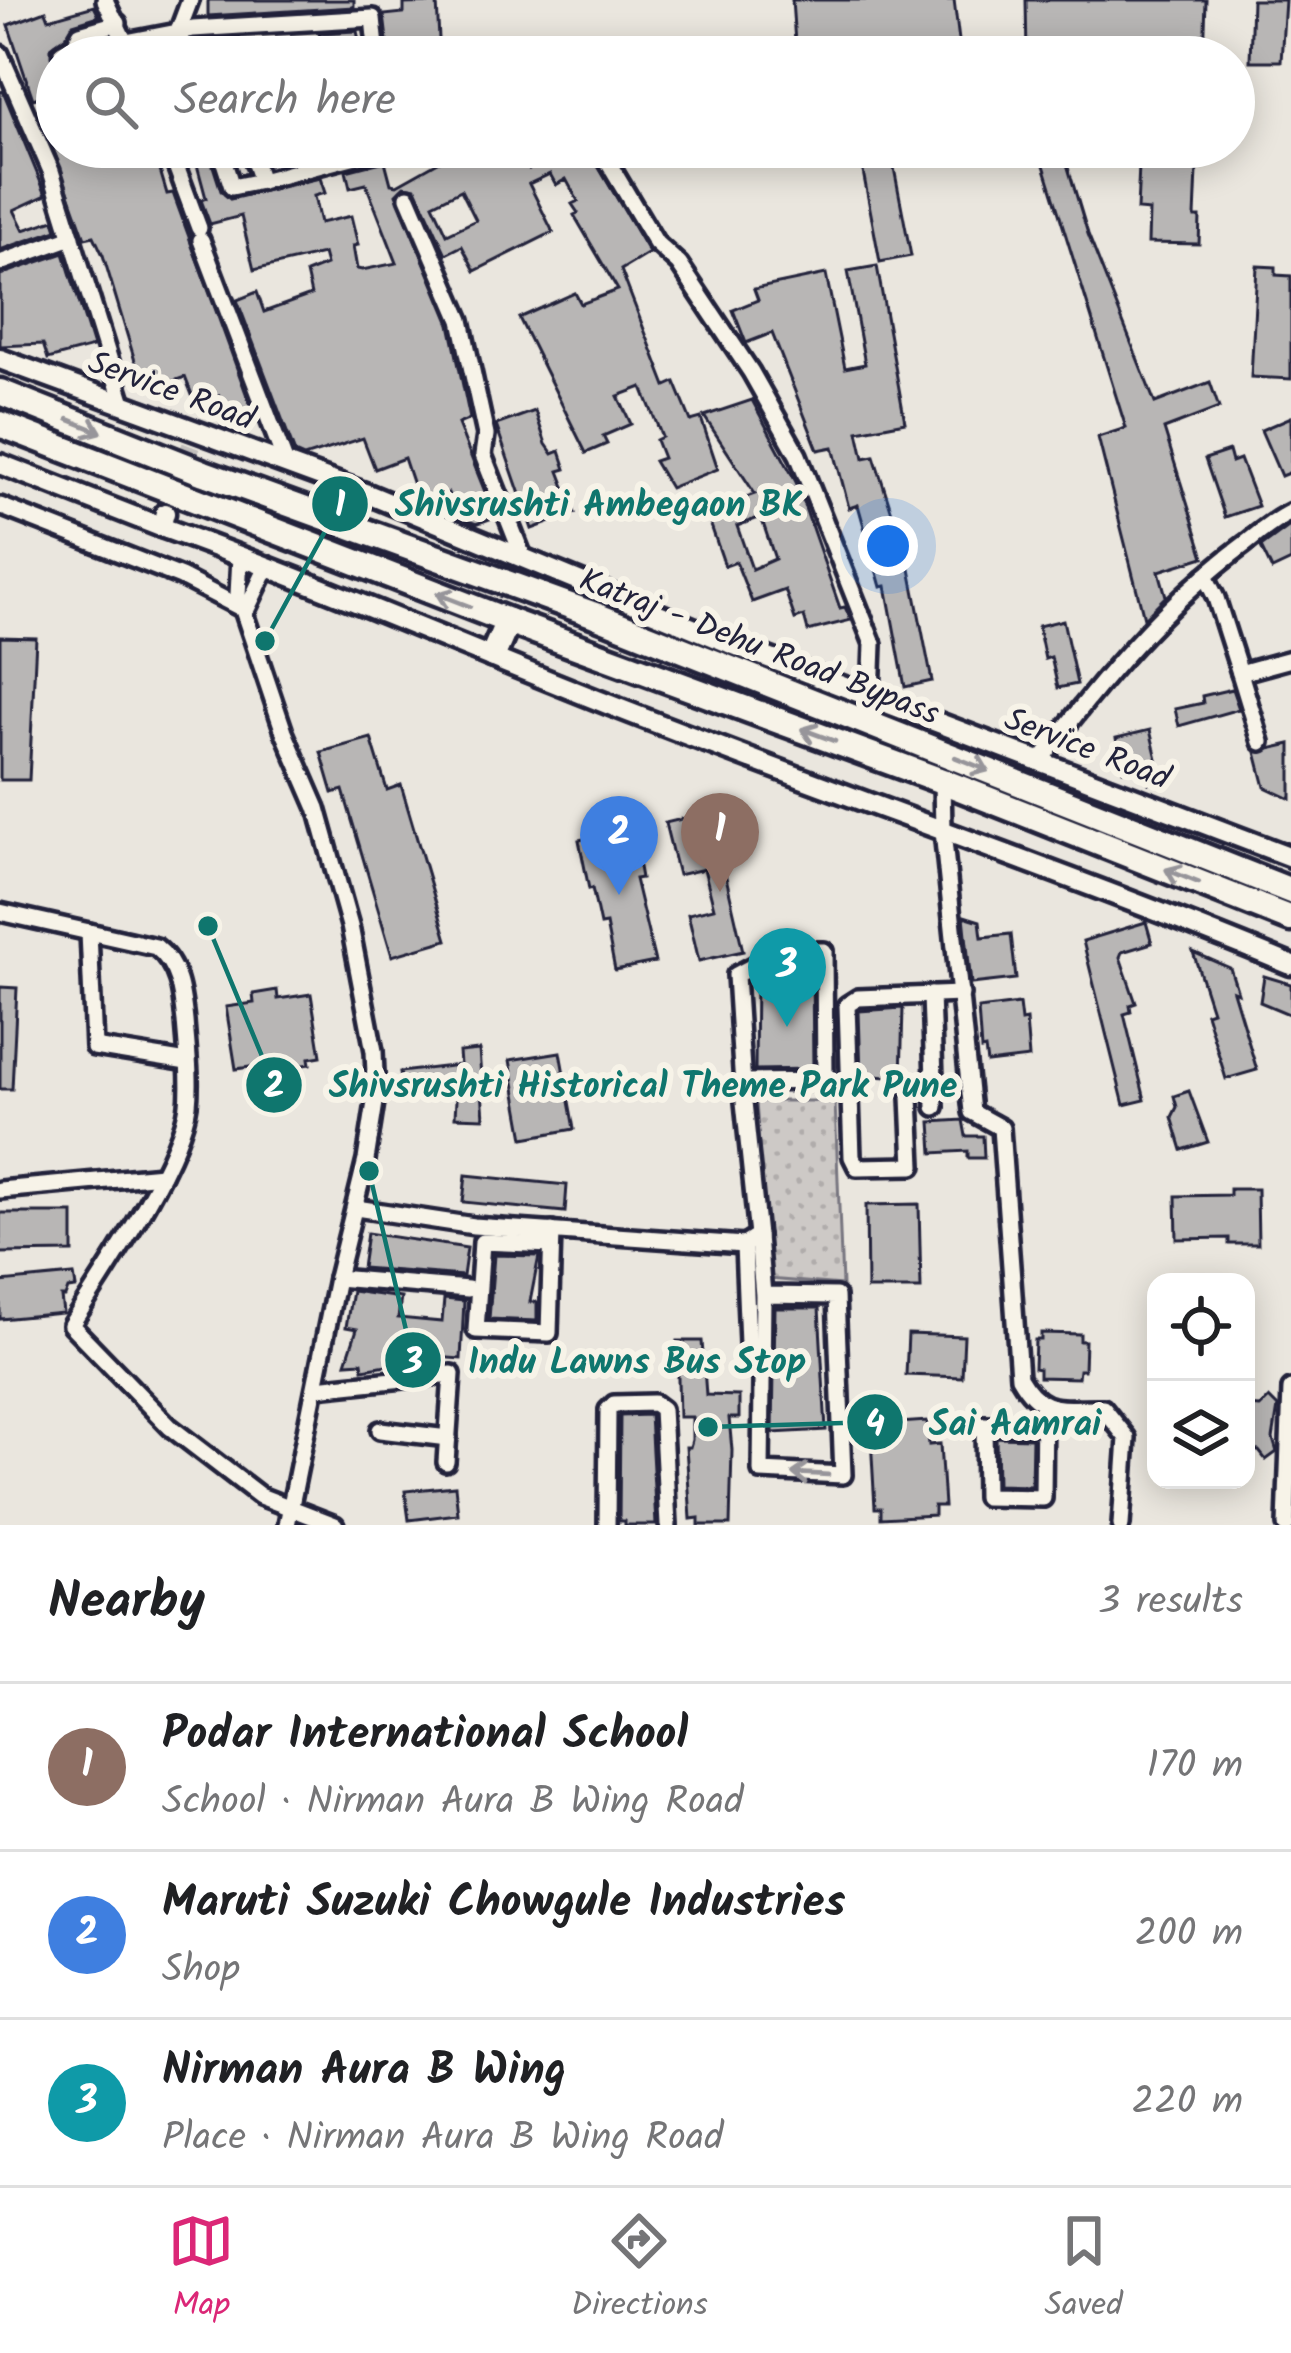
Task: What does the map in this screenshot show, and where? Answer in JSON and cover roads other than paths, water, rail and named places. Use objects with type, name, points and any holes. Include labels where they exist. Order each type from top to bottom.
[{"type":"highway","name":"Katraj - Dehu Road Bypass","points":[[0,392],[204,473],[596,615],[1291,891]]},
{"type":"highway","name":"Katraj - Dehu Road Bypass","points":[[0,424],[508,621],[942,781],[1291,919]]},
{"type":"highway","points":[[494,655],[508,621]]},
{"type":"street","points":[[105,0],[124,36]]},
{"type":"street","points":[[179,36],[190,0]]},
{"type":"street","points":[[166,36],[373,18],[375,36]]},
{"type":"street","points":[[79,36],[118,23]]},
{"type":"street","points":[[0,55],[36,135]]},
{"type":"street","points":[[51,168],[123,403]]},
{"type":"street","points":[[176,168],[286,464]]},
{"type":"street","points":[[226,168],[232,188],[310,168]]},
{"type":"street","points":[[256,168],[261,181]]},
{"type":"street","points":[[611,168],[656,243],[679,264],[710,317],[751,372],[799,455],[873,644],[871,697]]},
{"type":"street","points":[[408,197],[461,320],[485,435],[483,455],[523,557]]},
{"type":"street","points":[[0,262],[72,237]]},
{"type":"street","name":"Service Road","points":[[0,359],[123,403],[194,437],[286,464],[729,643],[1291,857]]},
{"type":"street","points":[[0,464],[163,520],[240,557],[609,704],[1166,913],[1291,965]]},
{"type":"street","points":[[0,506],[181,577],[246,611]]},
{"type":"street","points":[[1040,761],[1087,698],[1205,576],[1291,512]]},
{"type":"street","points":[[240,557],[238,595],[284,732],[317,808],[374,1051],[376,1096],[356,1208],[337,1278],[289,1517]]},
{"type":"street","points":[[246,611],[267,567]]},
{"type":"street","points":[[1205,576],[1262,742]]},
{"type":"street","points":[[1240,673],[1291,659]]},
{"type":"street","points":[[942,781],[972,1112],[1001,1128],[1019,1377],[1032,1400],[1044,1405],[1103,1408],[1127,1438],[1121,1525]]},
{"type":"street","points":[[0,912],[156,947],[171,958],[182,998],[188,1108],[162,1174],[70,1325],[170,1427],[260,1496],[289,1517],[335,1525]]},
{"type":"street","points":[[88,932],[94,1046],[188,1062]]},
{"type":"street","points":[[742,1082],[825,1081],[824,951],[781,951],[736,975],[742,1082],[744,1102],[751,1241],[748,1344]]},
{"type":"street","points":[[910,1097],[913,1166],[857,1167],[852,1157],[847,1005],[858,998],[961,994]]},
{"type":"street","points":[[931,995],[935,1107]]},
{"type":"street","points":[[0,1190],[162,1174]]},
{"type":"street","points":[[356,1208],[552,1238]]},
{"type":"street","points":[[552,1238],[549,1333],[476,1330],[482,1242],[552,1238],[751,1241]]},
{"type":"street","points":[[751,1241],[763,1295],[760,1472],[843,1475],[836,1296],[763,1295]]},
{"type":"street","points":[[337,1278],[467,1289]]},
{"type":"street","points":[[316,1388],[452,1374],[446,1462]]},
{"type":"street","points":[[1286,1525],[1291,1389]]},
{"type":"street","points":[[607,1525],[608,1409],[614,1403],[654,1403],[662,1409],[668,1525]]},
{"type":"street","points":[[1044,1405],[1044,1426],[1043,1498],[985,1497],[984,1425],[1044,1426]]},
{"type":"street","points":[[380,1430],[448,1438]]},
{"type":"tunnel","points":[[165,513],[192,443]]},
{"type":"place","name":"Shivsrushti Ambegaon BK","points":[[265,641]]},
{"type":"place","name":"Podar International School","points":[[720,892]]},
{"type":"place","name":"Maruti Suzuki Chowgule Industries","points":[[619,895]]},
{"type":"place","name":"Shivsrushti Historical Theme Park Pune","points":[[208,926]]},
{"type":"place","name":"Nirman Aura B Wing","points":[[787,1027]]},
{"type":"place","name":"Indu Lawns Bus Stop","points":[[369,1171]]},
{"type":"place","name":"Sai Aamrai","points":[[708,1427]]}]
